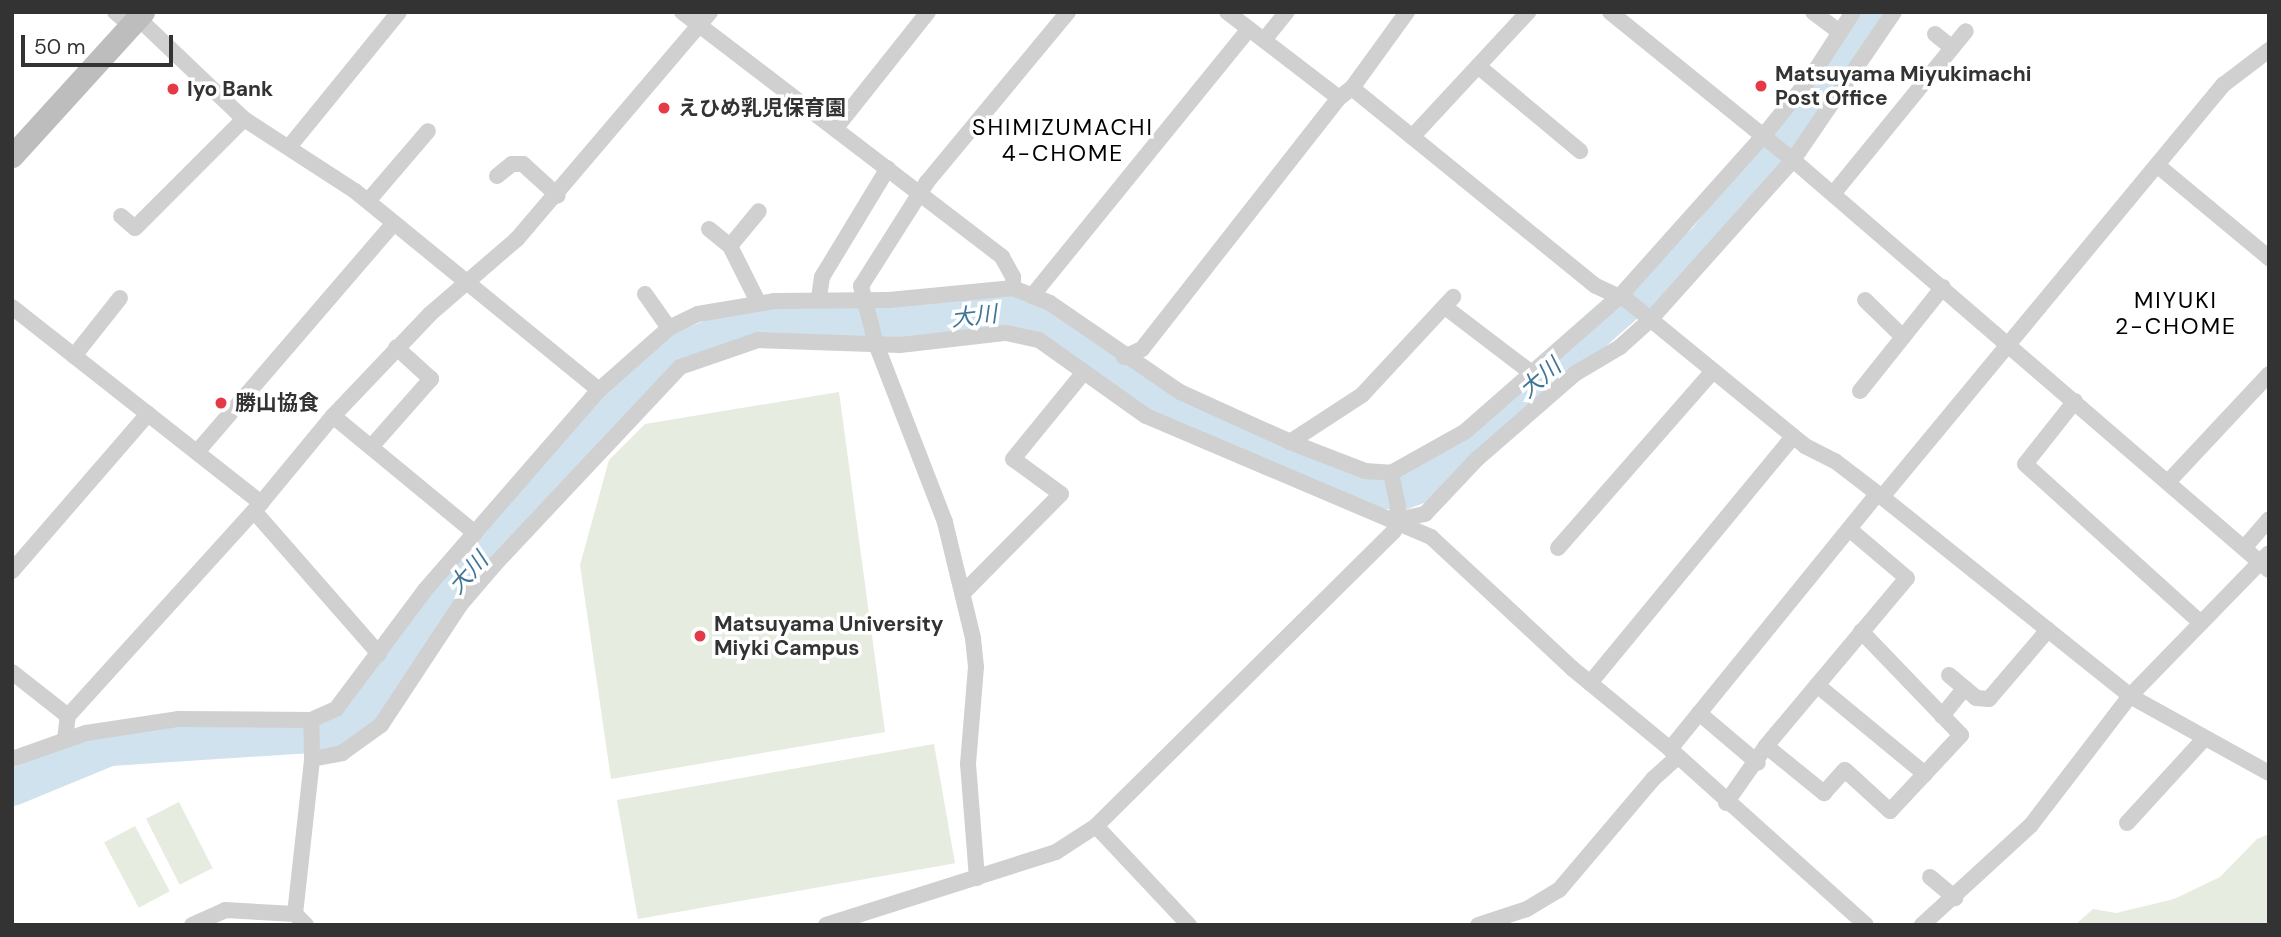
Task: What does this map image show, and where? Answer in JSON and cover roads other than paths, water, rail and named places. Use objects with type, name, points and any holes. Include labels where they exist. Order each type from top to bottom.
[{"type":"main road","points":[[12,156],[132,17]]},
{"type":"street","points":[[289,147],[399,12]]},
{"type":"street","points":[[682,12],[921,192],[1002,257],[1013,277],[1013,288]]},
{"type":"street","points":[[65,739],[68,716],[258,507],[333,416],[396,347],[464,283],[517,239],[558,196],[710,12]]},
{"type":"street","points":[[835,129],[928,12]]},
{"type":"street","points":[[977,878],[968,764],[976,667],[963,593],[928,470],[875,341],[861,286],[921,192],[1068,12]]},
{"type":"street","points":[[1227,12],[1339,98]]},
{"type":"street","points":[[1264,40],[1287,12]]},
{"type":"street","points":[[1124,357],[1142,349],[1339,98],[1352,88],[1407,12]]},
{"type":"street","points":[[1412,137],[1528,12]]},
{"type":"street","points":[[1610,12],[1791,158],[2244,548],[2266,562],[2199,621],[2130,695],[2031,825],[1955,898],[1922,925]]},
{"type":"street","points":[[1813,12],[1840,32]]},
{"type":"street","points":[[12,759],[65,739],[179,719],[311,724],[337,709],[425,590],[599,390],[669,328],[698,314],[758,302],[820,298],[864,306],[1013,288],[1050,303],[1124,357],[1180,392],[1290,442],[1366,471],[1392,477],[1466,431],[1624,298],[1768,139],[1853,12]]},
{"type":"street","points":[[1398,513],[1425,514],[1476,459],[1576,373],[1620,347],[1791,158],[1894,12]]},
{"type":"street","points":[[132,17],[244,120],[368,201],[464,283],[599,390]]},
{"type":"street","points":[[1032,296],[1250,29]]},
{"type":"street","points":[[1833,194],[1966,31]]},
{"type":"street","points":[[1935,34],[1952,48]]},
{"type":"street","points":[[1478,925],[1527,909],[1559,890],[1653,779],[1699,713],[1849,529],[2009,343],[2223,85],[2269,50]]},
{"type":"street","points":[[1478,66],[1580,151]]},
{"type":"street","points":[[1352,88],[1596,286],[1624,298],[1793,437],[1880,495],[2130,695],[2204,738],[2267,770]]},
{"type":"street","points":[[121,216],[135,228],[244,120]]},
{"type":"street","points":[[368,201],[428,131]]},
{"type":"street","points":[[497,176],[512,164],[523,164],[558,196]]},
{"type":"street","points":[[2157,165],[2244,226],[2269,258]]},
{"type":"street","points":[[820,298],[822,277],[888,168]]},
{"type":"street","points":[[730,246],[759,211]]},
{"type":"street","points":[[197,452],[394,223]]},
{"type":"street","points":[[709,229],[730,246],[758,302]]},
{"type":"street","points":[[1860,391],[1943,287]]},
{"type":"street","points":[[645,294],[669,328]]},
{"type":"street","points":[[74,356],[120,298]]},
{"type":"street","points":[[1864,300],[1903,337]]},
{"type":"street","points":[[1290,442],[1362,395],[1449,302],[1533,374]]},
{"type":"street","points":[[12,307],[197,452],[258,507],[379,654]]},
{"type":"street","points":[[312,755],[342,753],[381,724],[460,605],[496,562],[680,367],[758,340],[875,341],[1006,333],[1039,340],[1146,416],[1398,513],[1431,537],[1590,683],[1866,925]]},
{"type":"street","points":[[371,447],[431,379],[396,347]]},
{"type":"street","points":[[1558,548],[1713,371]]},
{"type":"street","points":[[963,593],[1061,495],[1013,459],[1084,372]]},
{"type":"street","points":[[2168,482],[2269,374]]},
{"type":"street","points":[[2075,401],[2025,464],[2199,621]]},
{"type":"street","points":[[12,571],[148,414]]},
{"type":"street","points":[[333,416],[475,533]]},
{"type":"street","points":[[1590,683],[1793,437]]},
{"type":"street","points":[[826,925],[1056,852],[1096,825],[1394,531],[1398,513],[1392,477]]},
{"type":"street","points":[[2244,548],[2269,519]]},
{"type":"street","points":[[1727,803],[1758,763],[1766,746],[1907,578],[1849,529]]},
{"type":"street","points":[[1949,675],[1976,698],[1989,699],[2048,630]]},
{"type":"street","points":[[1766,746],[1824,793],[1845,770],[1890,811],[1961,735],[1861,631]]},
{"type":"street","points":[[12,672],[68,716]]},
{"type":"street","points":[[1817,685],[1925,774]]},
{"type":"street","points":[[1942,716],[1965,688]]},
{"type":"street","points":[[1699,713],[1758,763]]},
{"type":"street","points":[[192,925],[225,910],[300,919],[312,755],[311,724]]},
{"type":"street","points":[[2127,823],[2204,738]]},
{"type":"street","points":[[1096,825],[1189,925]]},
{"type":"street","points":[[1930,877],[1955,898]]},
{"type":"waterway","name":"大川","points":[[12,787],[109,747],[342,732],[364,715],[432,613],[608,415],[664,357],[731,329],[827,320],[942,320],[1003,312],[1044,318],[1126,379],[1161,398],[1376,489],[1401,491],[1420,484],[1620,308],[1704,242],[1809,112],[1875,12]]},
{"type":"place","name":"Matsuyama Miyukimachi Post Office","points":[[1761,86]]},
{"type":"place","name":"Iyo Bank","points":[[173,89]]},
{"type":"place","name":"えひめ乳児保育園","points":[[664,108]]},
{"type":"place","name":"勝山協食","points":[[221,403]]},
{"type":"place","name":"Matsuyama University Miyki Campus","points":[[700,636]]},
{"type":"district","name":"SHIMIZUMACHI 4-CHOME","points":[[1063,140]]},
{"type":"district","name":"MIYUKI 2-CHOME","points":[[2176,313]]}]
